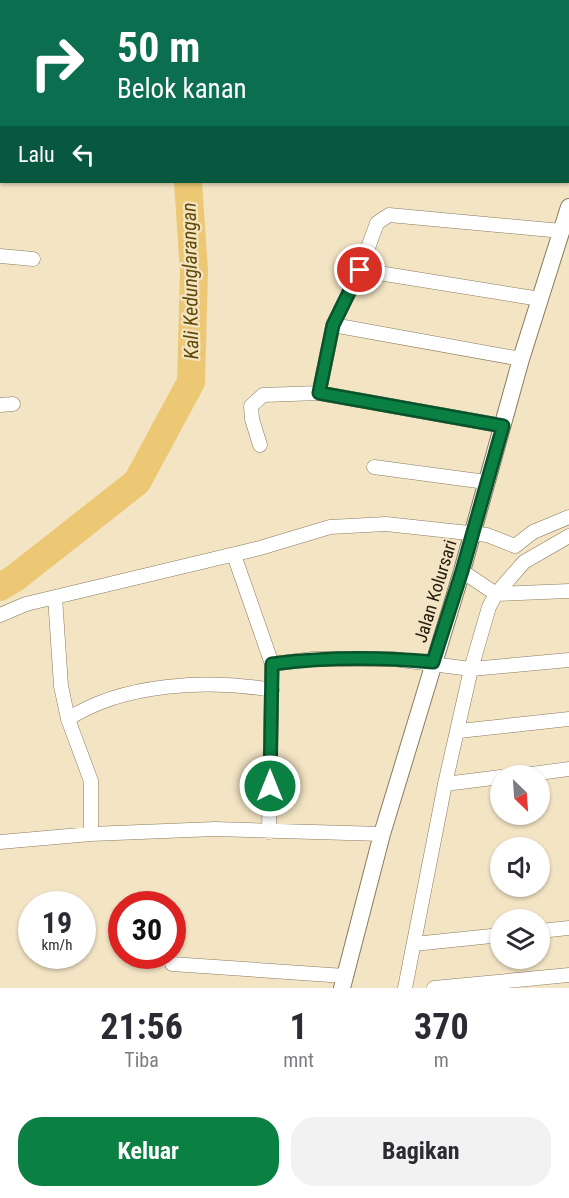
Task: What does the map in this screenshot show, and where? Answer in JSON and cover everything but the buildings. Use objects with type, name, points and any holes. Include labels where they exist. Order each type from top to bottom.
[{"type":"street","name":"Jalan Kolursari","points":[[343,982],[382,834],[438,663],[521,359],[569,207]]},
{"type":"street","points":[[319,393],[333,325],[360,270],[377,223],[389,215],[562,231]]},
{"type":"street","points":[[0,256],[33,259]]},
{"type":"street","points":[[360,270],[540,299]]},
{"type":"street","points":[[333,325],[521,359]]},
{"type":"street","points":[[260,445],[250,411],[255,400],[263,395],[276,393],[319,393],[503,426]]},
{"type":"street","points":[[374,467],[486,482]]},
{"type":"street","points":[[0,615],[26,604],[234,555],[330,527],[386,524],[473,533],[510,544],[569,518]]},
{"type":"street","points":[[405,988],[445,784],[459,731],[467,668],[490,591],[524,562],[569,536]]},
{"type":"street","points":[[234,555],[272,664],[269,832]]},
{"type":"street","points":[[462,571],[490,591],[569,591]]},
{"type":"street","points":[[55,597],[61,686],[68,719],[91,781],[92,834]]},
{"type":"street","points":[[272,664],[313,659],[393,659],[467,668],[569,660]]},
{"type":"street","points":[[68,719],[108,701],[182,685],[272,690]]},
{"type":"street","points":[[459,731],[569,719]]},
{"type":"street","points":[[550,772],[569,769]]},
{"type":"street","points":[[445,784],[490,778]]},
{"type":"street","points":[[0,842],[92,834],[216,829],[382,834]]},
{"type":"street","points":[[550,931],[569,928]]},
{"type":"street","points":[[414,944],[490,936]]},
{"type":"street","points":[[186,965],[343,982]]},
{"type":"street","points":[[434,988],[569,975]]},
{"type":"waterway","name":"Kali Kedunglarangan","points":[[0,587],[15,578],[137,482],[191,382],[194,271],[188,183]]},
{"type":"route","points":[[270,786],[272,664],[313,659],[393,659],[433,662],[462,571],[503,426],[319,393],[333,325],[360,270]]}]
